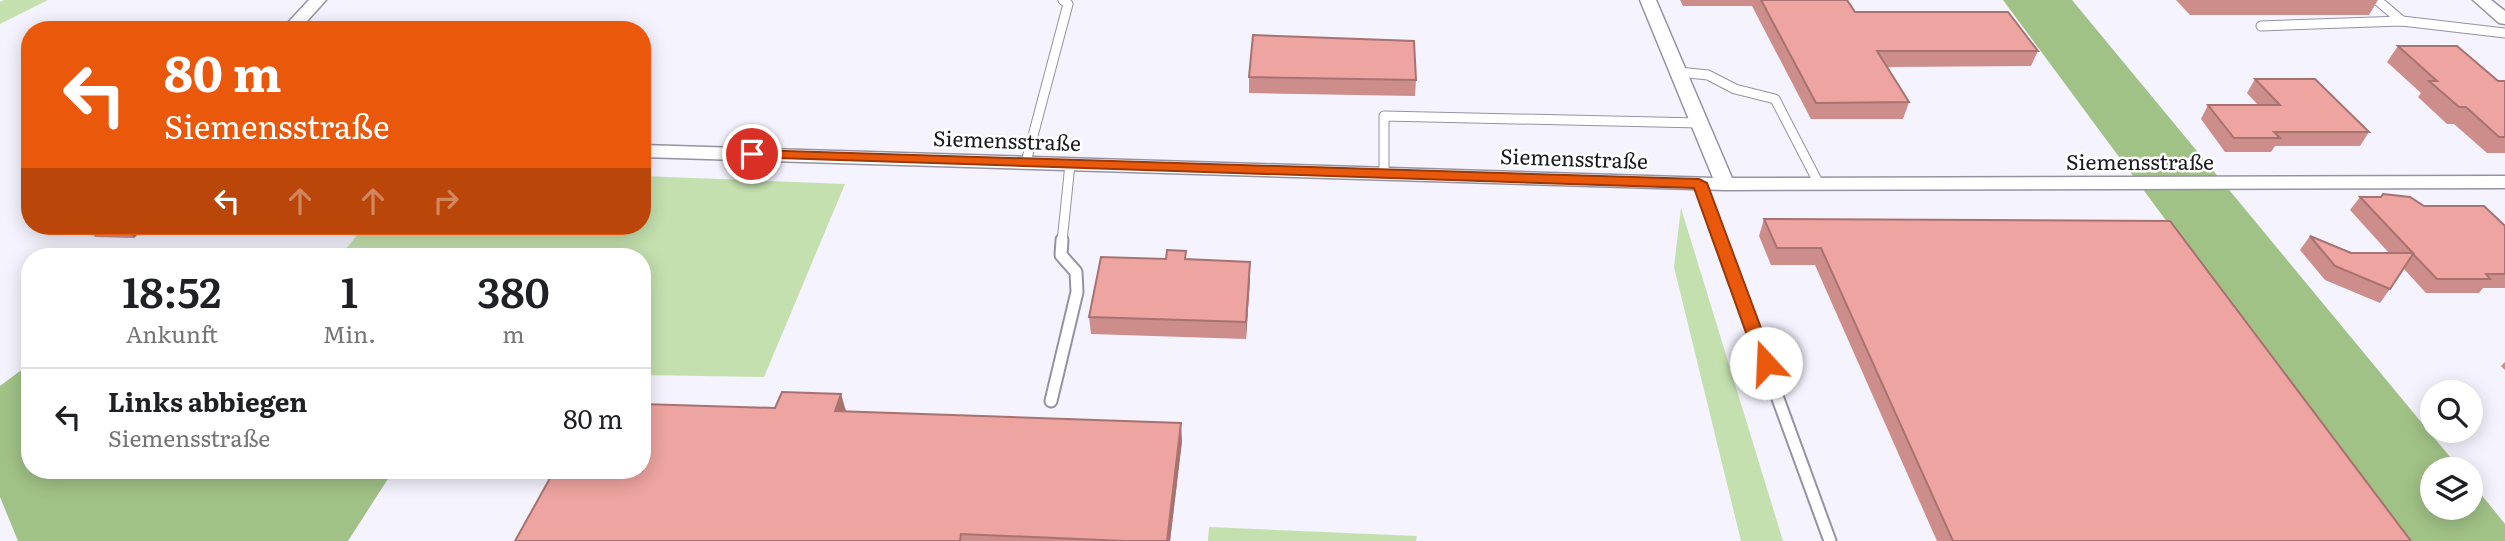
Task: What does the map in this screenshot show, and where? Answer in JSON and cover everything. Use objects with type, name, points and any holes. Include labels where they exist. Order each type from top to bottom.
[{"type":"street","points":[[298,21],[318,0]]},
{"type":"street","points":[[1648,0],[1725,184]]},
{"type":"street","points":[[2481,0],[2505,19]]},
{"type":"street","name":"Siemensstraße","points":[[651,151],[1725,184],[2505,182]]},
{"type":"lane","points":[[1026,162],[1068,4],[1063,0]]},
{"type":"lane","points":[[2377,0],[2402,21]]},
{"type":"lane","points":[[2261,26],[2402,21],[2505,33]]},
{"type":"lane","points":[[1679,72],[1708,75],[1735,89],[1775,99],[1819,184]]},
{"type":"lane","points":[[1384,174],[1384,116],[1700,123]]},
{"type":"lane","points":[[1051,401],[1077,292],[1076,272],[1061,255],[1070,164]]},
{"type":"lane","points":[[1699,183],[1830,541]]},
{"type":"green space","points":[[48,0],[0,24],[0,2]]},
{"type":"green space","points":[[2003,0],[2072,0],[2420,421],[2420,443],[2438,443],[2450,457],[2420,457],[2420,520],[2483,520],[2483,497],[2505,524],[2505,541],[2403,541]]},
{"type":"green space","points":[[651,176],[845,184],[764,377],[651,375],[651,248],[347,248],[357,235],[651,235]]},
{"type":"green space","points":[[1681,208],[1783,541],[1741,541],[1674,267]]},
{"type":"green space","points":[[21,371],[21,479],[388,479],[348,541],[18,541],[0,497],[0,386]]},
{"type":"green space","points":[[1209,527],[1417,536],[1416,541],[1208,541]]},
{"type":"building","points":[[1761,0],[1847,0],[1855,12],[2008,12],[2038,51],[1877,51],[1909,102],[1816,103]]},
{"type":"building","points":[[1253,35],[1414,41],[1416,80],[1249,77]]},
{"type":"building","points":[[2398,46],[2457,46],[2498,81],[2505,81],[2505,137],[2499,137],[2466,107],[2459,107],[2429,81],[2437,81]]},
{"type":"building","points":[[2255,79],[2315,79],[2369,132],[2274,132],[2280,138],[2234,138],[2208,105],[2280,105]]},
{"type":"building","points":[[2383,194],[2410,197],[2424,206],[2484,206],[2505,226],[2505,274],[2486,274],[2490,279],[2437,279],[2413,254],[2390,289],[2335,266],[2310,236],[2351,253],[2413,253],[2360,197],[2381,197]]},
{"type":"building","points":[[1764,219],[2170,221],[2411,541],[1953,541],[1821,248],[1777,248]]},
{"type":"building","points":[[1167,250],[1186,251],[1185,259],[1250,262],[1246,322],[1089,317],[1101,257],[1166,259]]},
{"type":"building","points":[[782,392],[841,394],[835,411],[1181,423],[1167,541],[961,534],[960,541],[515,541],[550,479],[651,479],[651,404],[775,408]]},
{"type":"route","points":[[752,154],[1699,183],[1766,363]]}]
